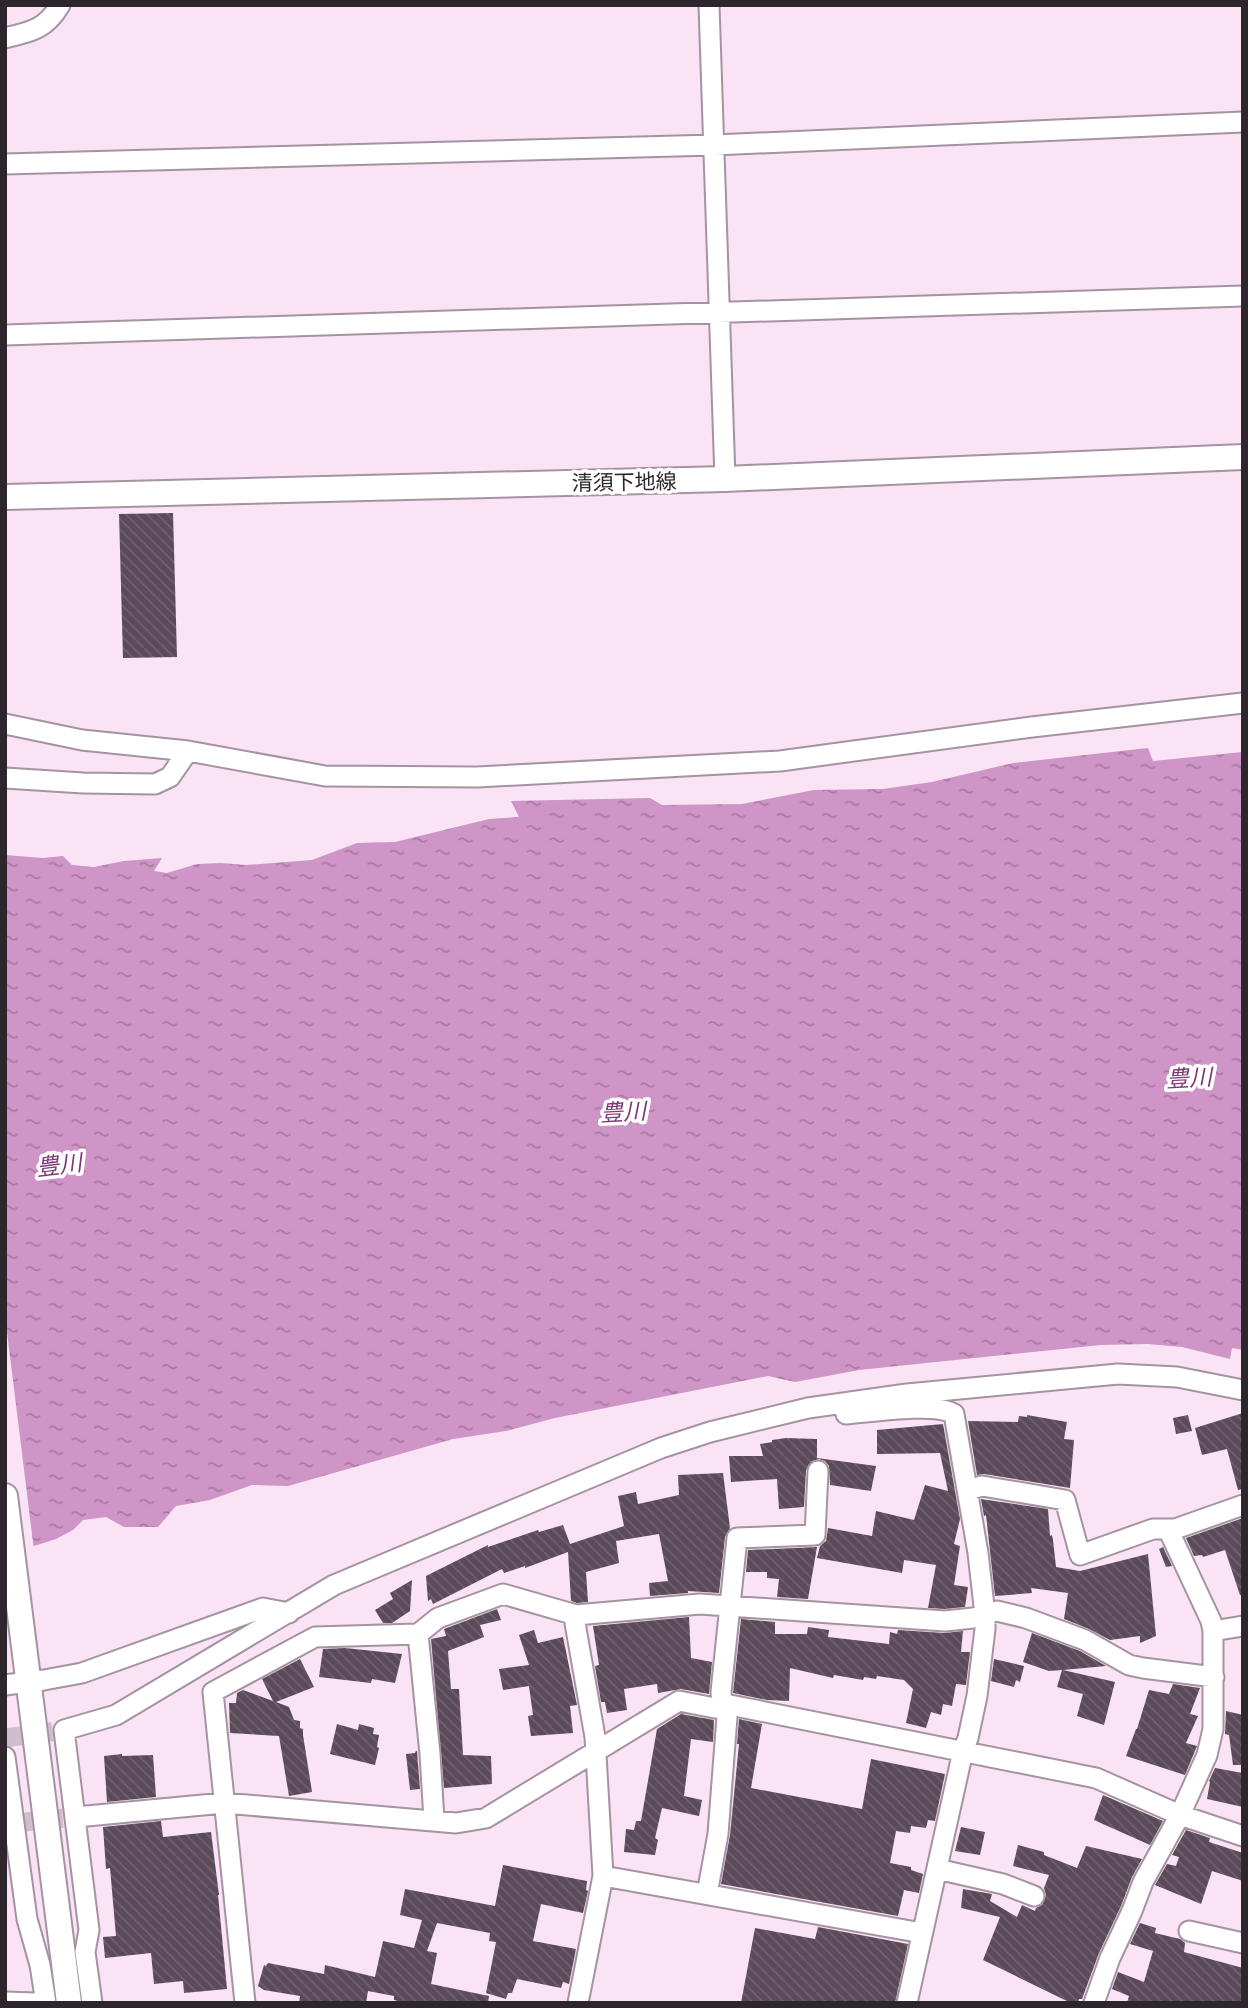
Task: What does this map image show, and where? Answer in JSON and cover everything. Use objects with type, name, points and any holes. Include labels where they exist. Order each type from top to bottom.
[{"type":"main road","name":"清須下地線","points":[[5,497],[725,478],[1243,457]]},
{"type":"main road","points":[[5,1496],[20,1680],[69,2003]]},
{"type":"street","points":[[5,38],[32,32],[52,19],[60,5]]},
{"type":"street","points":[[709,5],[725,478]]},
{"type":"street","points":[[5,164],[714,145],[1243,122]]},
{"type":"street","points":[[5,335],[1243,296]]},
{"type":"street","points":[[5,724],[82,740],[187,751],[325,776],[477,778],[780,761],[1032,727],[1243,703]]},
{"type":"street","points":[[5,778],[156,784],[170,777],[187,751]]},
{"type":"street","points":[[92,2003],[85,1952],[89,1930],[64,1730],[116,1715],[346,1580],[661,1448],[710,1432],[808,1408],[907,1394],[1118,1374],[1177,1377],[1243,1390]]},
{"type":"street","points":[[808,1408],[830,1415],[947,1409],[954,1414],[957,1422],[980,1565],[985,1615],[977,1696],[907,2003]]},
{"type":"street","points":[[707,1894],[720,1813],[727,1717],[722,1706],[721,1692],[737,1538],[814,1535],[818,1471]]},
{"type":"street","points":[[968,1490],[982,1486],[1065,1500],[1080,1555],[1153,1529],[1175,1529],[1243,1505]]},
{"type":"street","points":[[1094,2003],[1143,1881],[1180,1815],[1208,1755],[1213,1730],[1211,1621],[1168,1529]]},
{"type":"street","points":[[245,2003],[213,1692],[315,1637],[418,1634],[439,1618],[503,1594],[576,1615],[700,1604],[945,1621],[973,1618],[997,1611],[1026,1618],[1086,1640],[1129,1665],[1214,1677]]},
{"type":"street","points":[[20,1680],[82,1672],[263,1608],[289,1613]]},
{"type":"street","points":[[576,1615],[575,1623],[594,1737],[603,1876],[578,2003]]},
{"type":"street","points":[[1213,1630],[1243,1626]]},
{"type":"street","points":[[418,1634],[434,1820]]},
{"type":"street","points":[[76,1817],[224,1803],[456,1823],[486,1818],[679,1701],[715,1708],[730,1705],[1096,1778],[1180,1815],[1243,1836]]},
{"type":"street","points":[[5,1757],[10,1824],[46,2003]]},
{"type":"street","points":[[937,1869],[1003,1884],[1034,1896]]},
{"type":"street","points":[[603,1876],[922,1933]]},
{"type":"street","points":[[1189,1931],[1243,1943]]},
{"type":"street","points":[[5,2002],[36,2003]]},
{"type":"water","name":"豊川","points":[[1148,748],[1153,761],[1243,752],[1243,1350],[1232,1348],[1230,1359],[1182,1347],[1148,1344],[1101,1345],[859,1370],[795,1382],[768,1376],[555,1418],[506,1431],[453,1439],[288,1486],[252,1485],[210,1500],[176,1506],[158,1527],[124,1527],[106,1517],[83,1520],[73,1530],[56,1539],[34,1546],[5,1548],[5,855],[43,858],[63,856],[72,865],[94,867],[162,858],[154,871],[167,873],[197,864],[246,865],[312,860],[357,843],[395,842],[489,819],[519,817],[511,801],[650,798],[662,805],[742,804],[814,790],[883,789],[932,782],[1013,763]]},
{"type":"pier","points":[[5,1316],[34,1550],[5,1551]]},
{"type":"building","points":[[173,513],[177,657],[123,658],[119,514]]},
{"type":"building","points":[[1243,1413],[1243,1489],[1238,1490],[1227,1449],[1202,1455],[1195,1428]]},
{"type":"building","points":[[1188,1415],[1192,1431],[1176,1434],[1173,1418]]},
{"type":"building","points":[[1019,1416],[1067,1422],[1064,1439],[1074,1440],[1070,1488],[977,1475],[968,1421],[1018,1422]]},
{"type":"building","points":[[943,1424],[960,1519],[954,1544],[960,1546],[954,1585],[968,1587],[965,1607],[945,1609],[928,1608],[936,1565],[904,1560],[902,1573],[817,1558],[820,1546],[826,1541],[828,1528],[872,1536],[876,1511],[914,1520],[925,1485],[948,1491],[940,1453],[877,1454],[877,1430]]},
{"type":"building","points":[[786,1438],[817,1439],[817,1458],[876,1466],[871,1491],[830,1485],[829,1466],[819,1459],[812,1461],[806,1470],[804,1507],[779,1509],[777,1479],[731,1482],[729,1456],[763,1456],[760,1444]]},
{"type":"building","points":[[723,1473],[730,1528],[725,1537],[719,1593],[688,1591],[650,1596],[649,1583],[668,1581],[659,1534],[616,1541],[619,1563],[586,1572],[588,1602],[571,1601],[568,1552],[525,1568],[504,1573],[502,1569],[433,1604],[431,1599],[428,1601],[426,1576],[488,1545],[563,1525],[570,1544],[624,1526],[618,1496],[636,1492],[638,1504],[679,1495],[678,1475]]},
{"type":"building","points":[[981,1499],[1048,1509],[1056,1567],[1080,1571],[1148,1554],[1156,1636],[1140,1643],[1140,1636],[1110,1640],[1064,1619],[1068,1593],[1031,1588],[1032,1593],[995,1596],[986,1515],[984,1516]]},
{"type":"building","points":[[1243,1518],[1243,1595],[1240,1595],[1225,1550],[1203,1557],[1194,1556],[1186,1538]]},
{"type":"building","points":[[817,1547],[808,1599],[777,1597],[779,1579],[767,1578],[767,1572],[746,1572],[748,1550]]},
{"type":"building","points":[[1163,1547],[1172,1566],[1166,1567],[1159,1549]]},
{"type":"building","points":[[412,1580],[410,1611],[392,1623],[383,1623],[375,1610],[393,1599],[390,1593]]},
{"type":"building","points":[[497,1609],[501,1620],[480,1625],[484,1637],[448,1651],[451,1689],[459,1689],[463,1755],[491,1756],[492,1784],[444,1788],[431,1639],[446,1636],[444,1629]]},
{"type":"building","points":[[689,1617],[691,1658],[712,1662],[709,1694],[681,1689],[658,1693],[657,1684],[624,1689],[627,1710],[607,1713],[605,1702],[601,1702],[595,1666],[599,1665],[593,1626]]},
{"type":"building","points":[[741,1619],[775,1622],[775,1634],[807,1634],[808,1627],[829,1630],[828,1637],[889,1644],[890,1632],[897,1634],[898,1630],[944,1633],[963,1631],[961,1652],[970,1652],[966,1685],[956,1684],[952,1706],[943,1704],[941,1715],[931,1712],[926,1728],[906,1723],[913,1689],[904,1680],[877,1676],[876,1679],[864,1677],[863,1680],[834,1675],[833,1678],[790,1668],[789,1701],[767,1700],[733,1693]]},
{"type":"building","points":[[534,1630],[538,1643],[563,1637],[577,1705],[570,1706],[573,1733],[531,1736],[528,1716],[533,1715],[529,1686],[503,1690],[499,1669],[529,1665],[519,1635]]},
{"type":"building","points":[[1032,1633],[1080,1651],[1106,1666],[1063,1670],[1115,1682],[1104,1725],[1077,1716],[1083,1694],[1057,1687],[1062,1670],[1049,1671],[1023,1662]]},
{"type":"building","points":[[345,1648],[402,1654],[395,1683],[372,1679],[371,1683],[319,1677],[323,1649]]},
{"type":"building","points":[[300,1659],[314,1687],[276,1702],[289,1707],[294,1720],[300,1721],[312,1792],[289,1796],[279,1736],[230,1733],[229,1703],[236,1703],[237,1693],[243,1690],[273,1701],[262,1679]]},
{"type":"building","points":[[994,1659],[1024,1666],[1020,1682],[1016,1680],[1014,1687],[991,1681]]},
{"type":"building","points":[[1173,1684],[1200,1688],[1190,1714],[1198,1716],[1186,1743],[1197,1746],[1185,1775],[1126,1756],[1149,1690],[1169,1694]]},
{"type":"building","points":[[1226,1711],[1243,1715],[1243,1765],[1233,1765],[1229,1735],[1225,1734]]},
{"type":"building","points":[[681,1714],[714,1720],[713,1742],[691,1739],[684,1796],[702,1800],[699,1816],[662,1808],[655,1838],[658,1840],[655,1855],[624,1852],[626,1829],[634,1830],[636,1821],[641,1821],[657,1729]]},
{"type":"building","points":[[739,1719],[762,1724],[751,1788],[862,1809],[871,1759],[945,1774],[935,1821],[928,1820],[926,1828],[911,1826],[910,1833],[896,1831],[890,1863],[911,1867],[911,1870],[923,1874],[919,1893],[904,1890],[898,1916],[721,1884],[730,1835]]},
{"type":"building","points":[[337,1724],[358,1730],[359,1724],[374,1728],[373,1734],[379,1735],[375,1765],[330,1754]]},
{"type":"building","points":[[416,1751],[420,1789],[410,1790],[406,1754]]},
{"type":"building","points":[[153,1755],[156,1797],[107,1802],[104,1756]]},
{"type":"building","points":[[1215,1768],[1243,1773],[1243,1807],[1207,1799],[1209,1781]]},
{"type":"building","points":[[1103,1795],[1163,1821],[1150,1845],[1094,1820]]},
{"type":"building","points":[[161,1821],[163,1837],[211,1832],[227,1989],[184,1993],[183,1981],[154,1984],[151,1953],[105,1958],[103,1937],[116,1936],[103,1827]]},
{"type":"building","points":[[961,1827],[985,1832],[980,1855],[955,1851]]},
{"type":"building","points":[[1186,1830],[1210,1838],[1209,1842],[1243,1853],[1243,1881],[1212,1871],[1201,1904],[1155,1885],[1167,1864],[1176,1866],[1179,1857],[1172,1855]]},
{"type":"building","points":[[1018,1845],[1044,1852],[1044,1855],[1077,1868],[1086,1846],[1142,1859],[1078,2003],[1071,2003],[983,1960],[1000,1917],[961,1908],[963,1889],[992,1894],[990,1901],[1017,1917],[1022,1905],[1035,1911],[1042,1905],[1049,1875],[1013,1866]]},
{"type":"building","points":[[503,1865],[587,1881],[588,1891],[583,1913],[541,1904],[533,1941],[576,1949],[569,1984],[563,1982],[561,1988],[517,1979],[512,1993],[508,1993],[506,1999],[486,1993],[496,1942],[489,1941],[490,1933],[437,1923],[427,1951],[437,1953],[431,1984],[489,1996],[488,2003],[406,2003],[394,2000],[394,1996],[368,1991],[366,2003],[299,2003],[300,1996],[264,1990],[258,1986],[264,1965],[268,1963],[324,1974],[325,1965],[375,1977],[383,1941],[414,1948],[422,1920],[400,1915],[405,1889],[495,1906]]},
{"type":"building","points":[[1140,1923],[1156,1928],[1155,1933],[1180,1939],[1185,1943],[1184,1952],[1243,1968],[1243,2003],[1127,2003],[1129,1996],[1112,1989],[1118,1972],[1144,1982],[1153,1951],[1130,1944]]},
{"type":"building","points":[[818,1927],[908,1944],[895,2003],[741,2003],[755,1928],[815,1939]]},
{"type":"tunnel","points":[[5,1738],[64,1730]]},
{"type":"tunnel","points":[[15,1823],[76,1817]]}]
